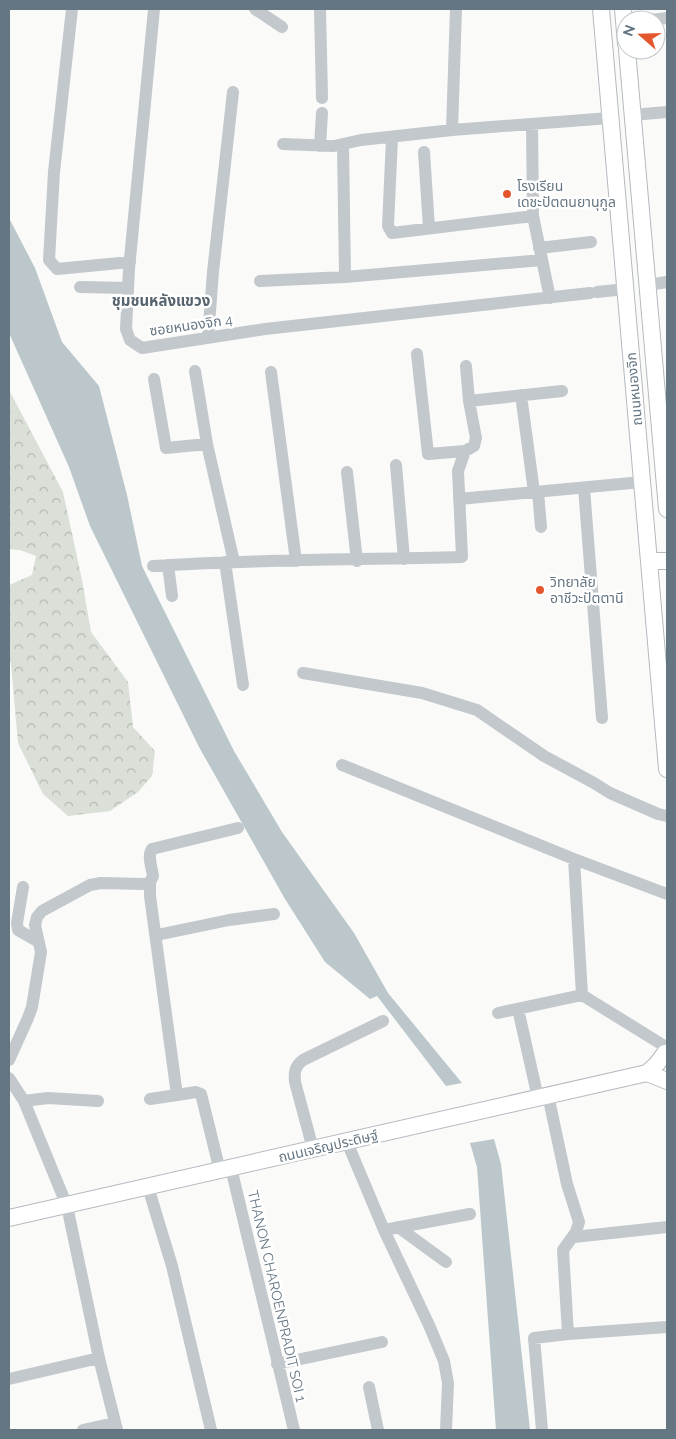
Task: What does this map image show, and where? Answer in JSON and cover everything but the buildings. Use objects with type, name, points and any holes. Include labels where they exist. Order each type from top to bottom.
[{"type":"main road","name":"ถนนหนองจิก","points":[[601,9],[667,770]]},
{"type":"main road","name":"ถนนหนองจิก","points":[[628,60],[648,285],[663,418],[667,509]]},
{"type":"main road","points":[[626,289],[648,285]]},
{"type":"main road","points":[[649,561],[667,561]]},
{"type":"main road","points":[[666,1048],[665,1065],[667,1071]]},
{"type":"main road","points":[[666,1048],[656,1065],[647,1073],[667,1080]]},
{"type":"main road","name":"ถนนเจริญประดิษฐ์","points":[[9,1218],[647,1073]]},
{"type":"street","points":[[72,9],[54,172],[49,260],[57,269],[130,262]]},
{"type":"street","name":"ซอยหนองจิก 4","points":[[154,9],[130,262],[126,329],[130,340],[142,348],[265,330],[626,289]]},
{"type":"street","points":[[254,9],[282,26]]},
{"type":"street","points":[[320,9],[322,98]]},
{"type":"street","points":[[452,130],[456,9]]},
{"type":"street","points":[[208,338],[213,272],[233,92]]},
{"type":"street","points":[[632,115],[667,112]]},
{"type":"street","points":[[320,146],[322,113]]},
{"type":"street","points":[[283,144],[320,146],[452,130],[610,118]]},
{"type":"street","points":[[532,124],[533,216],[550,298]]},
{"type":"street","points":[[392,138],[388,226],[392,233],[533,216]]},
{"type":"street","points":[[343,144],[345,277]]},
{"type":"street","points":[[424,152],[429,228]]},
{"type":"street","points":[[260,281],[345,277],[540,254],[591,242]]},
{"type":"street","points":[[648,285],[667,282]]},
{"type":"street","points":[[80,287],[128,288]]},
{"type":"street","points":[[417,354],[428,454],[465,451],[474,446],[476,438],[469,400],[466,366]]},
{"type":"street","points":[[195,371],[230,562],[243,685]]},
{"type":"street","points":[[271,372],[296,561]]},
{"type":"street","points":[[154,379],[166,448],[207,444]]},
{"type":"street","points":[[469,400],[562,391]]},
{"type":"street","points":[[521,395],[541,527]]},
{"type":"street","points":[[153,566],[230,562],[357,561],[462,557],[458,471],[465,451]]},
{"type":"street","points":[[396,465],[404,559]]},
{"type":"street","points":[[347,472],[357,561]]},
{"type":"street","points":[[459,499],[642,482]]},
{"type":"street","points":[[584,488],[602,718]]},
{"type":"street","points":[[168,565],[172,596]]},
{"type":"street","points":[[303,673],[422,693],[477,710],[544,756],[594,783],[610,794],[667,816]]},
{"type":"street","points":[[342,765],[574,859],[667,894]]},
{"type":"street","points":[[150,1099],[177,1095],[166,1024],[157,935],[150,896],[150,882],[154,876],[150,856],[152,850],[238,828]]},
{"type":"street","points":[[574,859],[582,995]]},
{"type":"street","points":[[9,1060],[32,1006],[41,952],[35,925],[36,917],[42,911],[90,886],[101,883],[145,884],[150,882]]},
{"type":"street","points":[[23,887],[17,923],[18,930],[39,942]]},
{"type":"street","points":[[157,935],[229,920],[274,914]]},
{"type":"street","points":[[498,1013],[582,995],[666,1048]]},
{"type":"street","points":[[518,1009],[579,1222],[574,1236],[563,1250],[568,1334]]},
{"type":"street","points":[[314,1149],[295,1082],[294,1073],[297,1064],[383,1021]]},
{"type":"street","points":[[9,1078],[24,1101],[67,1206],[99,1358],[116,1427],[83,1430]]},
{"type":"street","name":"THANON CHAROENPRADIT SOI 1","points":[[177,1095],[196,1092],[201,1094],[226,1169],[294,1430]]},
{"type":"street","points":[[24,1101],[48,1098],[98,1101]]},
{"type":"street","points":[[347,1142],[384,1230],[430,1325],[444,1361],[448,1383],[446,1430]]},
{"type":"street","points":[[148,1187],[172,1266],[210,1430]]},
{"type":"street","points":[[384,1230],[470,1214]]},
{"type":"street","points":[[398,1227],[446,1262]]},
{"type":"street","points":[[574,1236],[667,1227]]},
{"type":"street","points":[[542,1430],[534,1338],[667,1327]]},
{"type":"street","points":[[277,1364],[382,1342]]},
{"type":"street","points":[[9,1379],[99,1358]]},
{"type":"street","points":[[369,1387],[378,1430]]},
{"type":"green space","points":[[9,390],[63,492],[91,632],[128,682],[133,727],[155,751],[152,776],[138,792],[110,811],[68,816],[43,794],[18,743],[9,657],[9,585],[32,575],[36,556],[20,550],[9,549]]},
{"type":"shaded area","points":[[9,218],[35,268],[62,342],[99,386],[127,495],[142,566],[234,751],[282,832],[354,933],[388,993],[462,1083],[446,1086],[377,996],[370,999],[325,962],[285,899],[199,747],[90,526],[69,467],[9,333]]},
{"type":"shaded area","points":[[494,1139],[501,1164],[530,1430],[496,1430],[477,1167],[470,1143]]},
{"type":"place","name":"โรงเรียน เดชะปัตตนยานุกูล","points":[[507,194]]},
{"type":"place","name":"วิทยาลัย อาชีวะปัตตานี","points":[[540,590]]},
{"type":"district","name":"ชุมชนหลังแขวง","points":[[161,301]]}]
